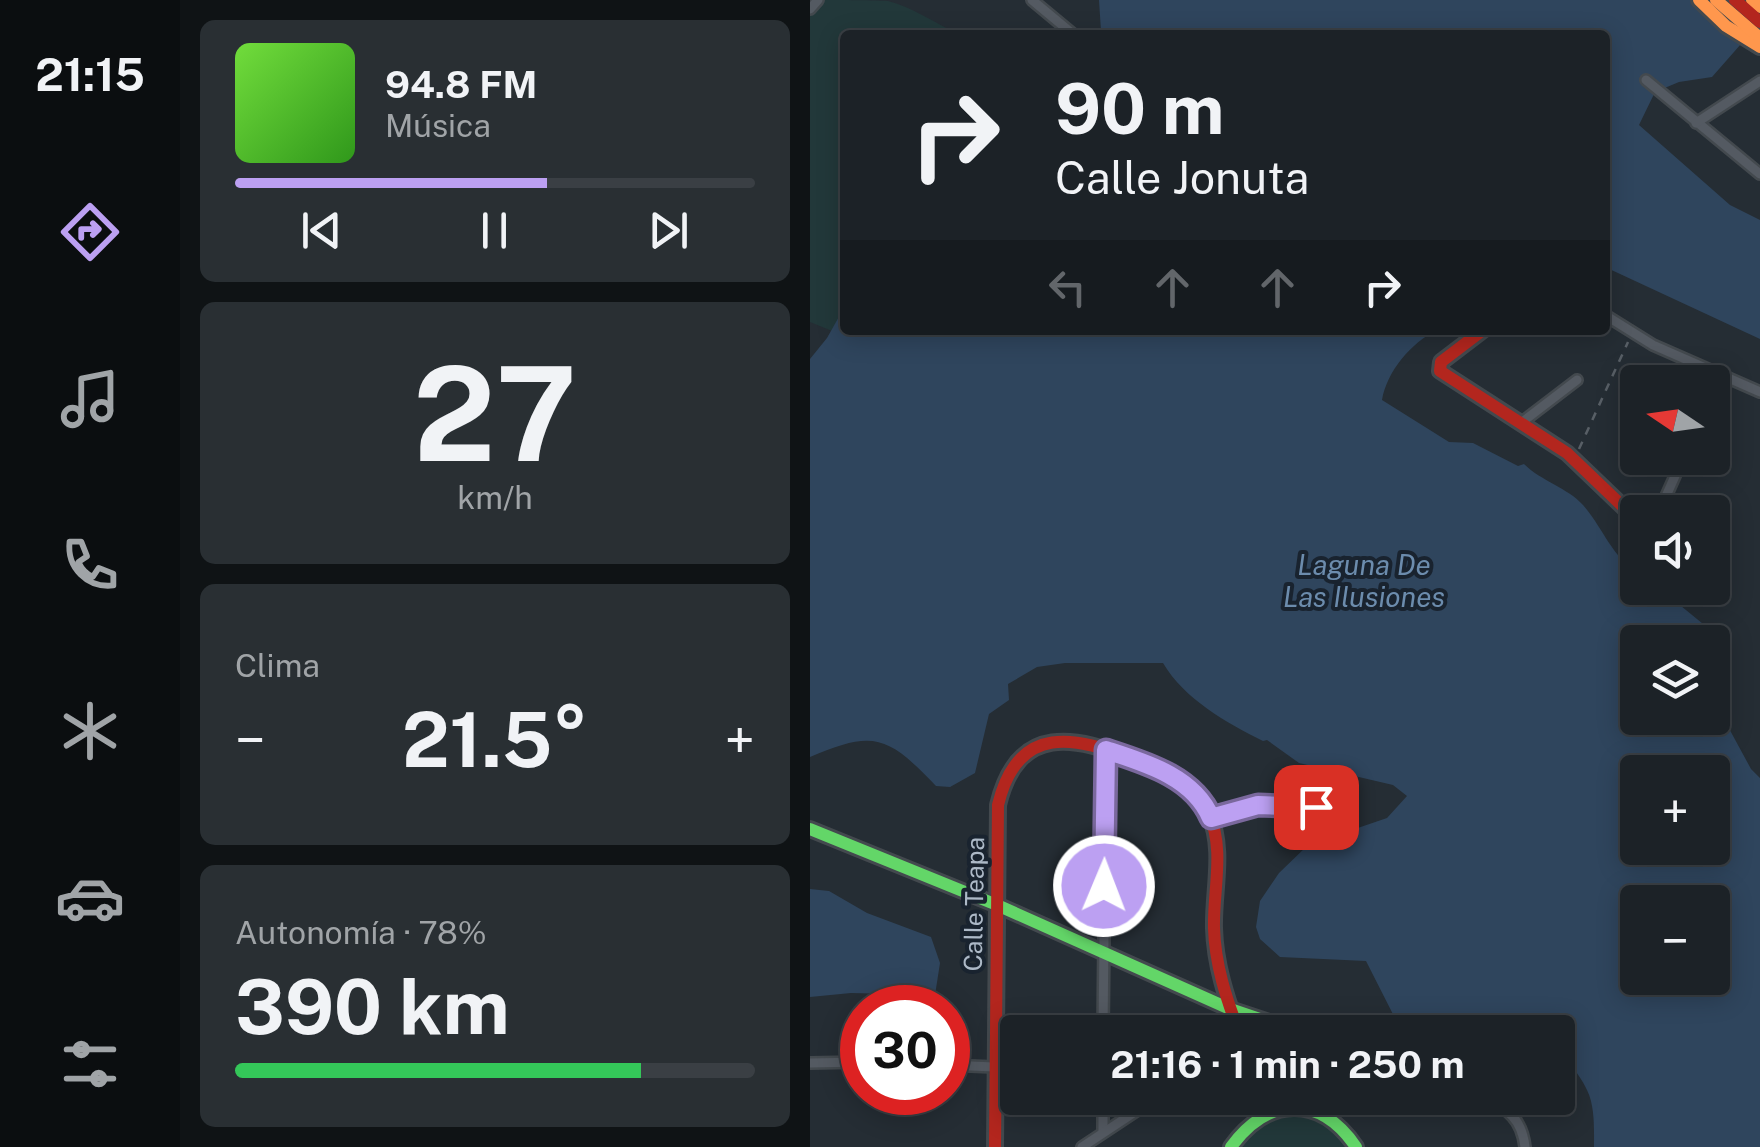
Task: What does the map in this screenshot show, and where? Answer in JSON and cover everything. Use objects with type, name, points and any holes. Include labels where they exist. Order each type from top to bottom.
[{"type":"main road","points":[[1699,0],[1726,26],[1760,47]]},
{"type":"main road","points":[[1716,0],[1760,38]]},
{"type":"main road","points":[[1735,0],[1760,22]]},
{"type":"main road","points":[[1752,0],[1760,7]]},
{"type":"main road","points":[[1476,335],[1441,362],[1440,371],[1575,460],[1620,504]]},
{"type":"main road","name":"Calle Teapa","points":[[995,1147],[997,812],[1000,793],[1010,774],[1029,754],[1059,741],[1084,742],[1180,780],[1198,796],[1211,818]]},
{"type":"main road","points":[[1211,818],[1217,844],[1215,944],[1232,1015]]},
{"type":"main road","points":[[810,829],[1248,1015]]},
{"type":"main road","points":[[1231,1147],[1256,1115]]},
{"type":"main road","points":[[1325,1115],[1340,1124],[1356,1147]]},
{"type":"street","points":[[810,8],[818,0]]},
{"type":"street","points":[[1032,0],[1068,30]]},
{"type":"street","points":[[1646,80],[1760,174]]},
{"type":"street","points":[[1696,123],[1760,81]]},
{"type":"street","points":[[1610,319],[1632,334],[1697,365]]},
{"type":"street","points":[[1521,423],[1577,380]]},
{"type":"street","points":[[1730,380],[1760,392]]},
{"type":"street","points":[[1103,1015],[1106,750]]},
{"type":"street","points":[[1211,818],[1258,805],[1316,807]]},
{"type":"street","points":[[810,1063],[840,1062]]},
{"type":"street","points":[[970,1066],[994,1067]]},
{"type":"street","points":[[1103,1115],[1103,1132]]},
{"type":"street","points":[[1082,1147],[1130,1115]]},
{"type":"street","points":[[1512,1115],[1522,1129],[1525,1147]]},
{"type":"path","points":[[1575,460],[1632,334]]},
{"type":"green space","points":[[818,0],[888,1],[951,30],[840,30],[837,333],[810,322],[810,9]]},
{"type":"green space","points":[[1321,1115],[1356,1147],[1231,1147],[1257,1117]]},
{"type":"water","points":[[1099,0],[1691,0],[1741,44],[1712,77],[1679,82],[1655,92],[1639,125],[1730,205],[1760,220],[1760,339],[1610,269],[1610,30],[1101,30]]},
{"type":"water","name":"Laguna De Las Ilusiones","points":[[840,315],[840,335],[1429,335],[1402,359],[1382,400],[1449,442],[1473,443],[1518,466],[1524,464],[1583,505],[1620,558],[1620,605],[1680,605],[1704,625],[1620,625],[1620,735],[1730,735],[1730,730],[1760,778],[1760,1147],[1594,1147],[1590,1096],[1575,1071],[1575,1015],[1393,1015],[1366,961],[1280,957],[1260,939],[1256,927],[1260,901],[1279,873],[1308,845],[1387,818],[1407,796],[1393,785],[1299,763],[1267,740],[1207,709],[1182,688],[1163,663],[1065,663],[1037,667],[1008,684],[1009,700],[989,714],[975,773],[950,787],[936,786],[905,756],[879,742],[850,743],[810,757],[810,359]]},
{"type":"water","points":[[810,889],[829,891],[867,913],[931,937],[940,963],[937,985],[840,985],[840,994],[810,997]]},
{"type":"traffic: fast","points":[[810,829],[997,905],[1248,1015]]},
{"type":"traffic: fast","points":[[1231,1147],[1261,1118],[1294,1108],[1326,1117],[1356,1147]]},
{"type":"traffic: slow","points":[[1699,0],[1726,26],[1760,47]]},
{"type":"traffic: slow","points":[[1716,0],[1760,38]]},
{"type":"traffic: slow","points":[[1752,0],[1760,7]]},
{"type":"traffic: jam","points":[[1735,0],[1760,22]]},
{"type":"traffic: jam","points":[[1476,335],[1441,362],[1440,371],[1567,453],[1620,504]]},
{"type":"traffic: jam","points":[[995,1147],[998,805],[1007,778],[1035,748],[1052,742],[1071,742],[1114,752],[1179,781],[1203,804],[1216,842],[1217,955],[1233,1015]]},
{"type":"route","points":[[1104,886],[1106,750],[1180,780],[1198,796],[1211,818],[1258,805],[1316,807]]}]
